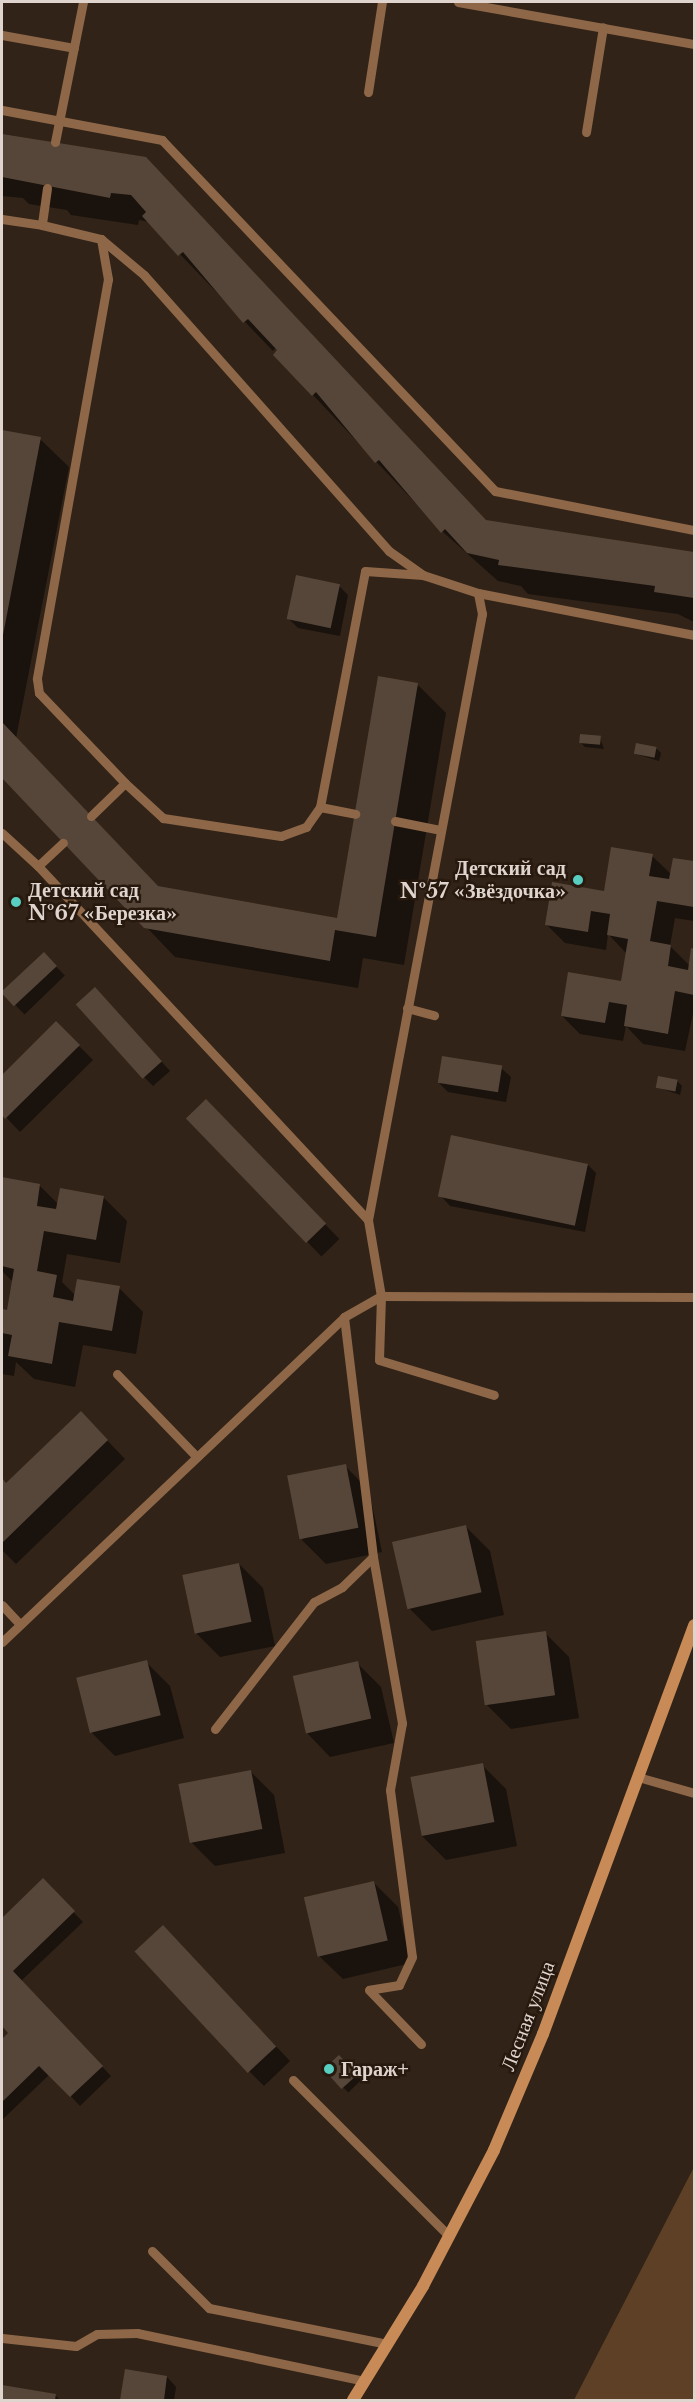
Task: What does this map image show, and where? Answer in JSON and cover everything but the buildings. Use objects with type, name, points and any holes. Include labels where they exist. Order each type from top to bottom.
[{"type":"main road","name":"Лесная улица","points":[[353,2400],[449,2236],[494,2150],[543,2034],[694,1625]]},
{"type":"lane","points":[[55,142],[83,2]]},
{"type":"lane","points":[[368,92],[382,2]]},
{"type":"lane","points":[[459,2],[694,44]]},
{"type":"lane","points":[[586,132],[603,27]]},
{"type":"lane","points":[[2,35],[74,48]]},
{"type":"lane","points":[[2,110],[162,140],[495,491],[694,530]]},
{"type":"lane","points":[[42,225],[47,188]]},
{"type":"lane","points":[[2,219],[42,225],[101,239],[144,275],[389,551],[423,575]]},
{"type":"lane","points":[[101,239],[108,279],[37,679],[39,693],[125,783],[163,818],[281,836],[306,827],[320,807],[365,572],[423,575],[478,593],[694,635]]},
{"type":"lane","points":[[478,593],[482,614],[368,1220],[381,1296],[379,1360],[494,1395]]},
{"type":"lane","points":[[91,816],[125,783]]},
{"type":"lane","points":[[320,807],[355,814]]},
{"type":"lane","points":[[395,821],[441,830]]},
{"type":"lane","points":[[2,833],[38,866],[368,1220]]},
{"type":"lane","points":[[38,866],[63,843]]},
{"type":"lane","points":[[407,1008],[434,1015]]},
{"type":"lane","points":[[2,1642],[345,1317],[381,1296],[694,1297]]},
{"type":"lane","points":[[345,1317],[373,1557],[402,1723],[390,1790],[412,1957],[399,1984],[369,1990],[422,2044]]},
{"type":"lane","points":[[117,1374],[197,1457]]},
{"type":"lane","points":[[215,1729],[314,1602],[342,1587],[373,1557]]},
{"type":"lane","points":[[2,1605],[20,1624]]},
{"type":"lane","points":[[638,1777],[694,1793]]},
{"type":"lane","points":[[292,2080],[449,2236]]},
{"type":"lane","points":[[152,2251],[209,2308],[387,2344]]},
{"type":"lane","points":[[2,2338],[76,2346],[97,2334],[137,2333],[364,2380]]},
{"type":"shaded area","points":[[694,2167],[694,2400],[574,2400]]},
{"type":"place","name":"Детский сад №57 «Звёздочка»","points":[[578,880]]},
{"type":"place","name":"Детский сад №67 «Березка»","points":[[16,902]]},
{"type":"place","name":"Гараж+","points":[[329,2069]]}]
